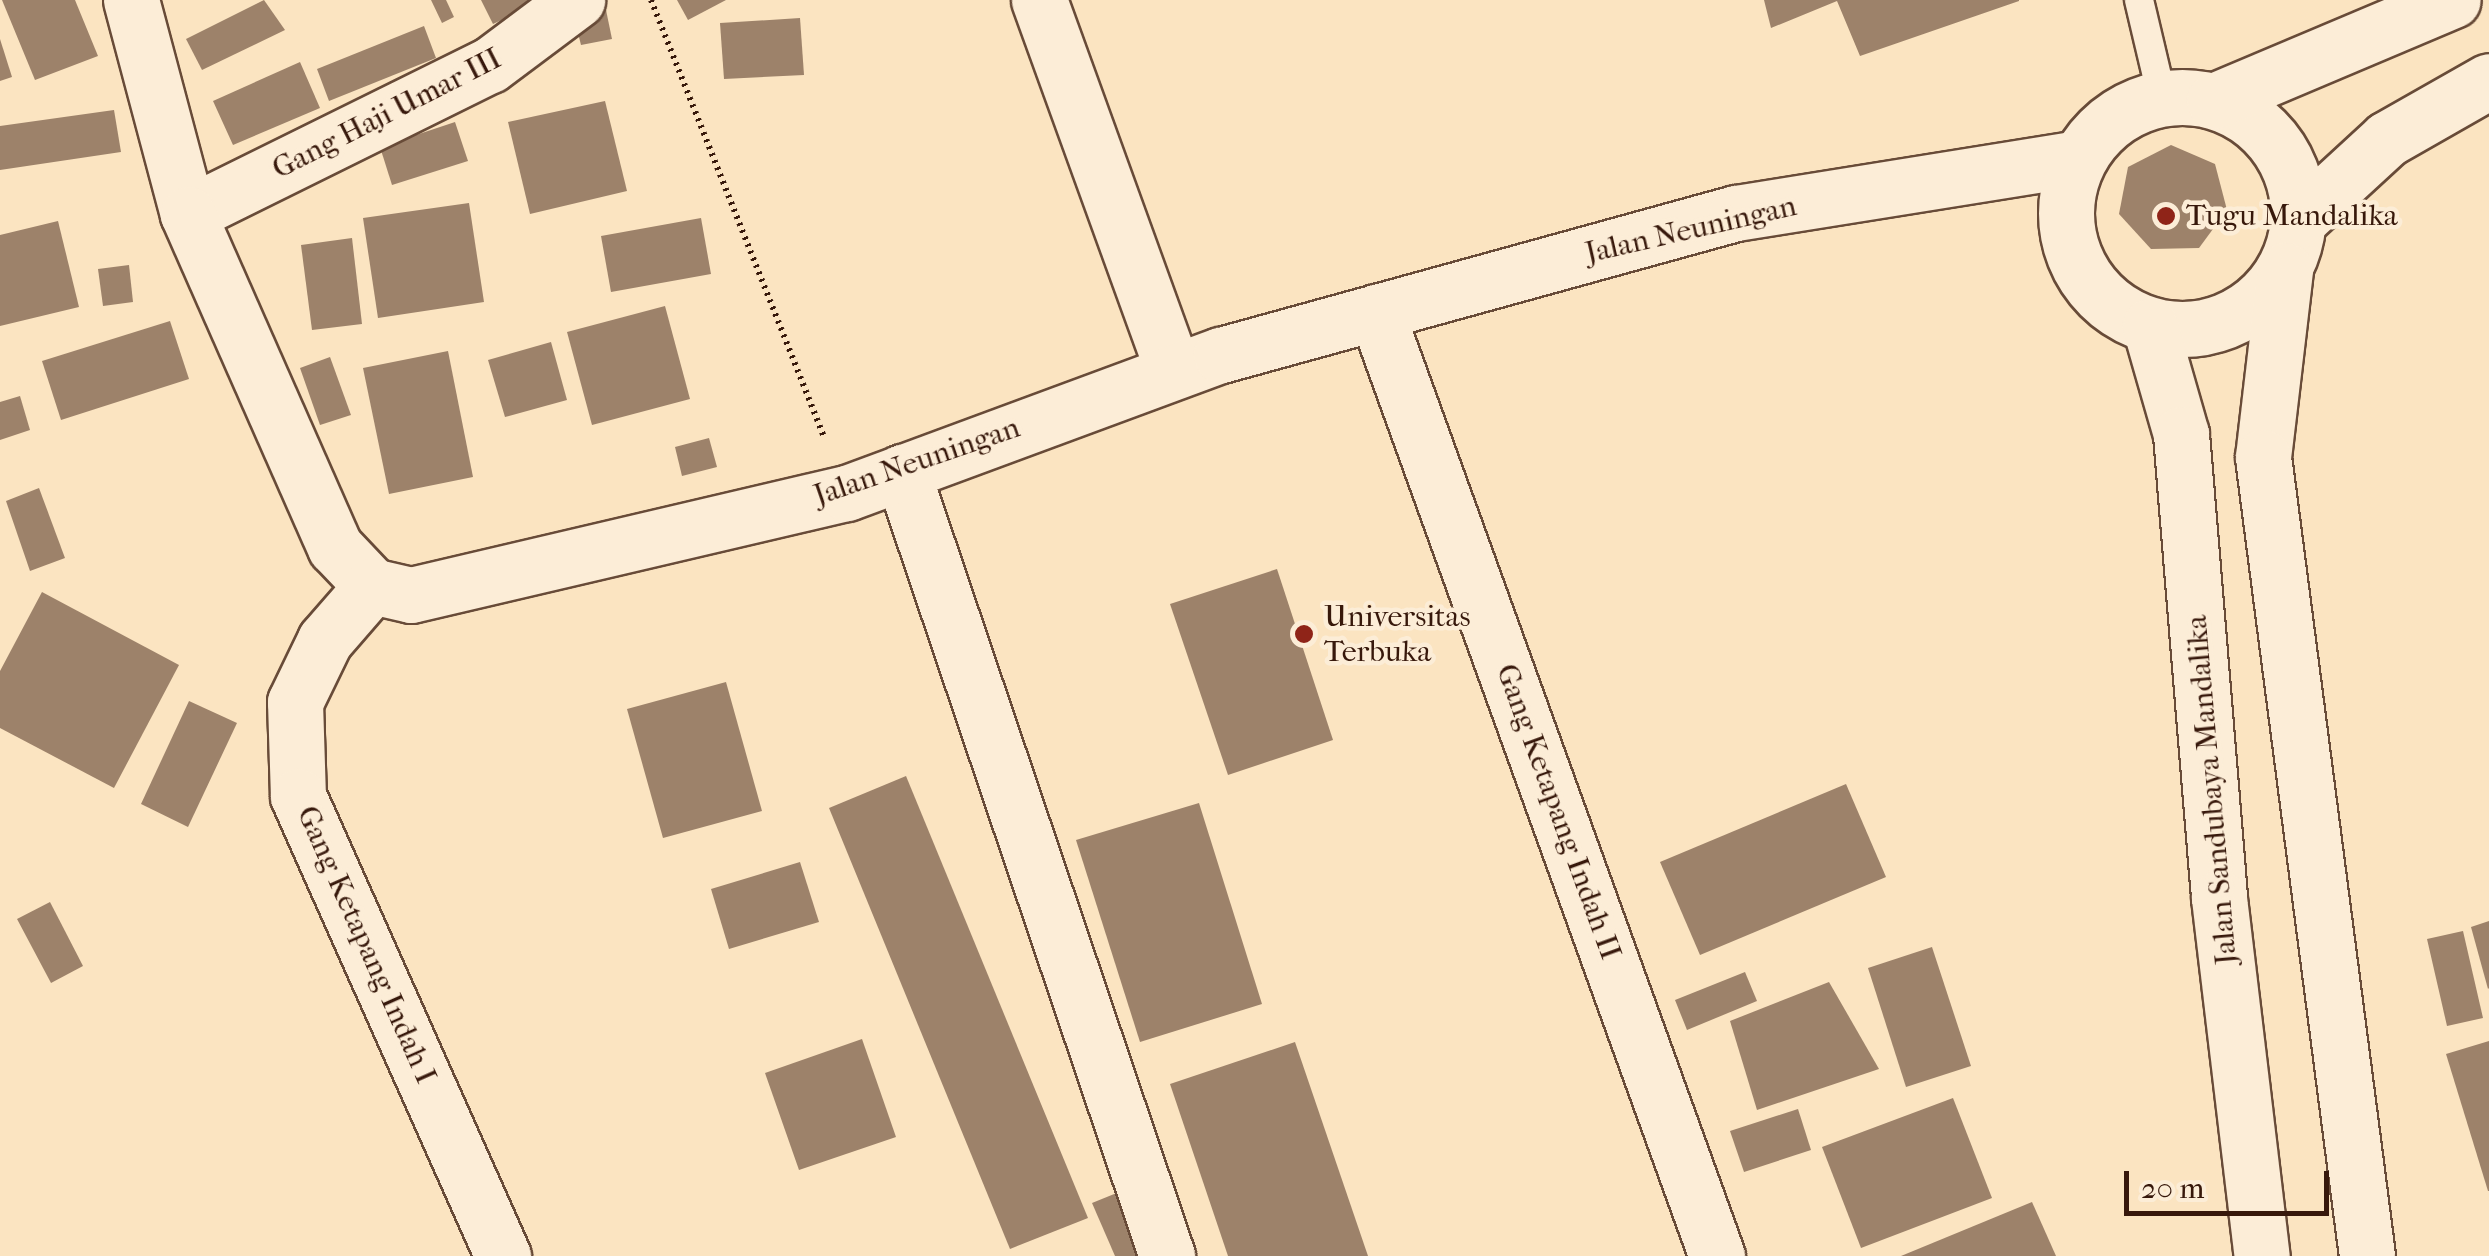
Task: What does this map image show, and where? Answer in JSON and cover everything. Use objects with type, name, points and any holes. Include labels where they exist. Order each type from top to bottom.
[{"type":"main road","name":"Gang Haji Umar III","points":[[188,214],[490,65],[577,0]]},
{"type":"main road","points":[[1039,0],[1174,370]]},
{"type":"main road","points":[[2453,0],[2188,99],[2114,118],[2078,158],[2064,207],[2073,258],[2103,301],[2150,326],[2202,328],[2250,309],[2292,245],[2388,140],[2489,81]]},
{"type":"main road","points":[[132,1],[188,214],[335,547],[372,586]]},
{"type":"main road","points":[[2188,99],[2260,126],[2290,169],[2292,245],[2264,456],[2367,1256]]},
{"type":"main road","name":"Jalan Neuningan","points":[[372,586],[425,595],[550,557],[846,493],[1174,370],[1736,213],[2078,158]]},
{"type":"main road","name":"Gang Ketapang Indah II","points":[[1376,312],[1717,1256]]},
{"type":"main road","name":"Jalan Sandubaya Mandalika","points":[[2150,326],[2181,434],[2220,898],[2262,1256]]},
{"type":"main road","points":[[902,472],[1167,1256]]},
{"type":"main road","name":"Gang Ketapang Indah I","points":[[372,586],[325,640],[295,702],[298,796],[503,1256]]},
{"type":"lane","points":[[2139,0],[2188,99]]},
{"type":"path","points":[[651,0],[846,493]]},
{"type":"building","points":[[2,0],[75,0],[98,56],[35,80]]},
{"type":"building","points":[[264,0],[285,30],[202,70],[186,39]]},
{"type":"building","points":[[431,0],[446,0],[454,17],[442,23]]},
{"type":"building","points":[[481,0],[531,0],[533,5],[493,24]]},
{"type":"building","points":[[677,0],[726,0],[688,20]]},
{"type":"building","points":[[1764,0],[2019,1],[1860,56],[1837,1],[1771,28]]},
{"type":"building","points":[[606,10],[612,39],[581,45],[574,17]]},
{"type":"building","points":[[800,18],[804,75],[724,79],[720,23]]},
{"type":"building","points":[[424,26],[436,58],[329,101],[317,69]]},
{"type":"building","points":[[0,39],[12,77],[0,81]]},
{"type":"building","points":[[300,62],[320,108],[233,145],[213,101]]},
{"type":"building","points":[[605,101],[627,191],[530,214],[508,122]]},
{"type":"building","points":[[114,110],[121,152],[0,170],[0,126]]},
{"type":"building","points":[[455,122],[468,161],[392,185],[380,147]]},
{"type":"building","points":[[2171,145],[2215,164],[2227,210],[2199,248],[2151,249],[2119,214],[2128,167]]},
{"type":"building","points":[[469,203],[484,302],[378,318],[363,218]]},
{"type":"building","points":[[701,218],[711,274],[611,292],[601,236]]},
{"type":"building","points":[[58,221],[79,307],[0,326],[0,235]]},
{"type":"building","points":[[352,238],[362,324],[312,330],[301,245]]},
{"type":"building","points":[[129,265],[133,302],[103,306],[98,269]]},
{"type":"building","points":[[665,306],[690,399],[592,425],[567,332]]},
{"type":"building","points":[[170,321],[189,379],[61,420],[42,361]]},
{"type":"building","points":[[551,342],[567,400],[505,417],[488,360]]},
{"type":"building","points":[[448,351],[473,477],[389,494],[363,368]]},
{"type":"building","points":[[330,357],[351,415],[320,425],[300,368]]},
{"type":"building","points":[[20,396],[30,430],[0,440],[0,402]]},
{"type":"building","points":[[709,438],[717,467],[682,476],[675,447]]},
{"type":"building","points":[[39,488],[65,558],[30,571],[6,501]]},
{"type":"building","points":[[1277,569],[1333,740],[1228,775],[1170,604]]},
{"type":"building","points":[[42,592],[179,665],[114,788],[0,728],[0,671]]},
{"type":"building","points":[[726,682],[762,811],[663,838],[627,709]]},
{"type":"building","points":[[189,701],[237,723],[188,827],[141,804]]},
{"type":"building","points":[[906,776],[1088,1218],[1010,1249],[829,808]]},
{"type":"building","points":[[1846,784],[1886,877],[1700,955],[1660,862]]},
{"type":"building","points":[[1199,803],[1262,1004],[1140,1042],[1076,840]]},
{"type":"building","points":[[800,862],[819,922],[729,949],[711,889]]},
{"type":"building","points":[[50,902],[83,966],[51,983],[17,919]]},
{"type":"building","points":[[2489,921],[2489,988],[2488,989],[2471,927]]},
{"type":"building","points":[[2463,931],[2483,1018],[2447,1026],[2427,939]]},
{"type":"building","points":[[1932,947],[1971,1066],[1906,1087],[1868,968]]},
{"type":"building","points":[[1745,972],[1757,1001],[1687,1030],[1675,1000]]},
{"type":"building","points":[[1829,982],[1879,1069],[1757,1110],[1730,1021]]},
{"type":"building","points":[[862,1039],[896,1137],[799,1170],[765,1073]]},
{"type":"building","points":[[2489,1041],[2489,1191],[2488,1191],[2446,1054]]},
{"type":"building","points":[[1295,1042],[1368,1256],[1228,1256],[1170,1084]]},
{"type":"building","points":[[1953,1098],[1992,1198],[1861,1248],[1822,1147]]},
{"type":"building","points":[[1798,1109],[1811,1150],[1744,1172],[1730,1131]]},
{"type":"building","points":[[1129,1188],[1151,1256],[1115,1256],[1092,1203]]},
{"type":"building","points":[[2032,1202],[2056,1256],[1901,1256]]},
{"type":"place","name":"Tugu Mandalika","points":[[2166,216]]},
{"type":"place","name":"Universitas Terbuka","points":[[1304,634]]}]
